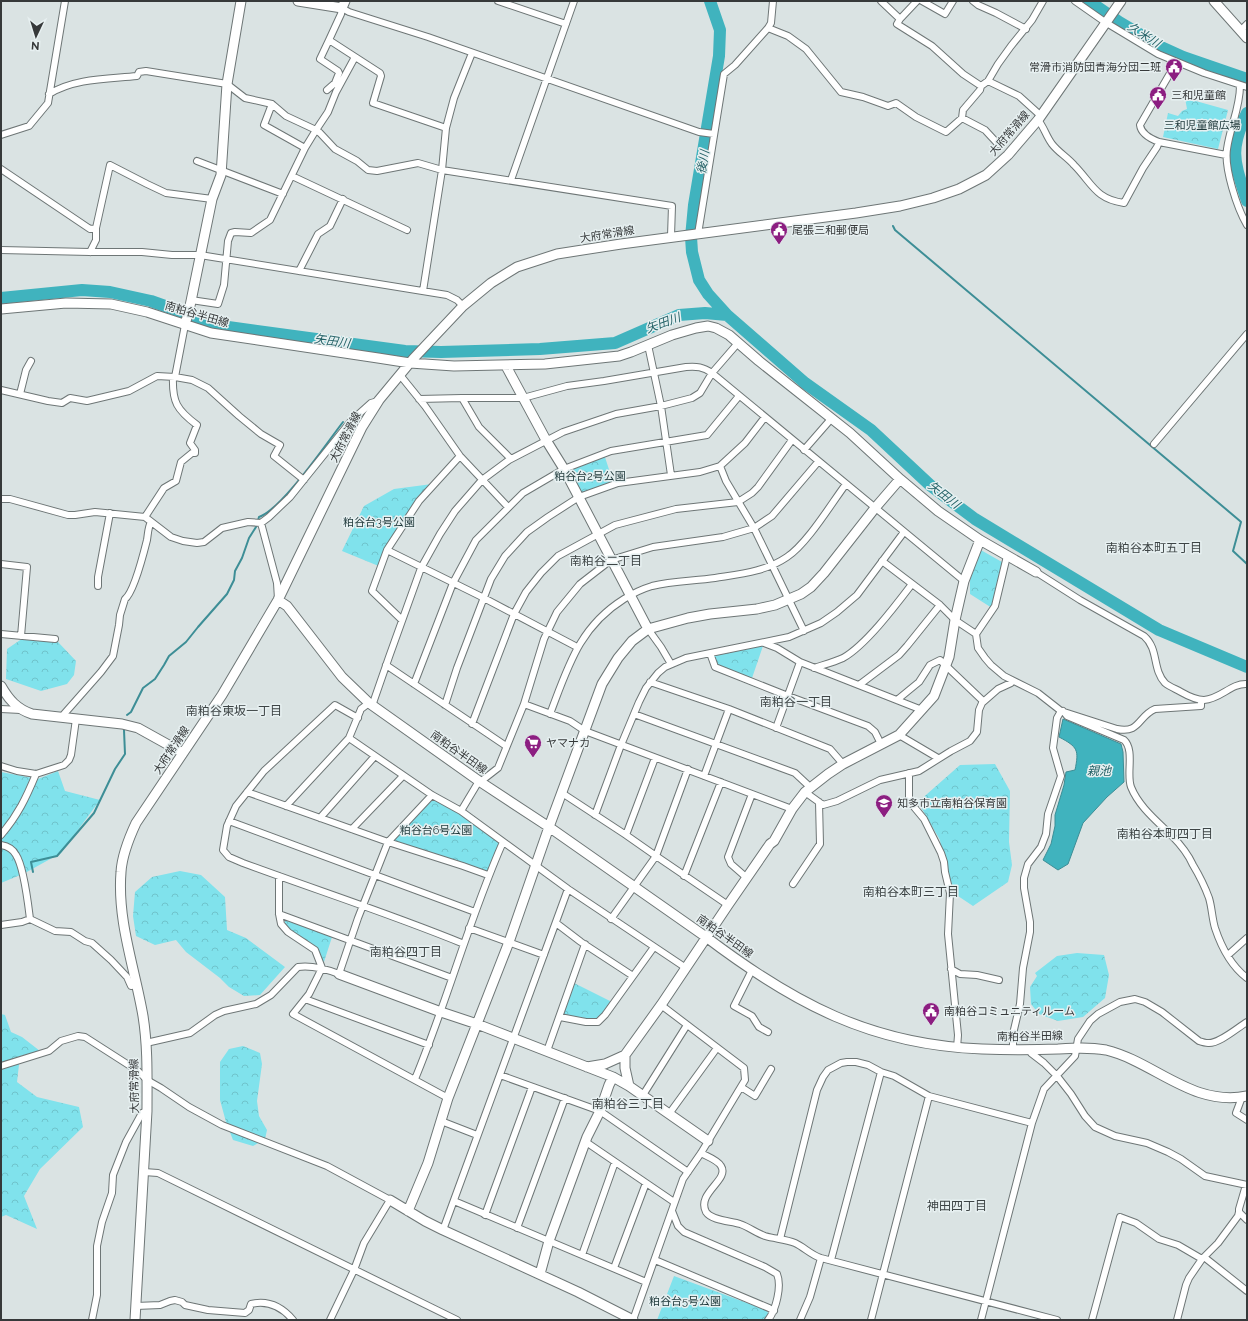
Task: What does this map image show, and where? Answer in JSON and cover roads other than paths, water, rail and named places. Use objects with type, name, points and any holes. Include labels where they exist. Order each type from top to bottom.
[{"type":"street","points":[[1,135],[30,126],[48,102],[65,1]]},
{"type":"street","points":[[145,517],[164,488],[176,481],[181,462],[192,453],[195,453],[195,450],[190,443],[197,425],[176,405],[173,387],[174,377],[212,199],[221,170],[227,84],[241,1]]},
{"type":"street","points":[[298,1],[343,5],[348,12],[472,53],[699,132],[714,134]]},
{"type":"street","points":[[498,1],[566,24]]},
{"type":"street","points":[[511,180],[574,1]]},
{"type":"street","points":[[698,234],[724,74],[735,65],[768,28],[771,23],[773,1]]},
{"type":"street","points":[[881,1],[900,18]]},
{"type":"street","points":[[917,1],[900,18],[897,24],[932,46],[963,74],[981,86]]},
{"type":"street","points":[[922,1],[945,14],[953,1]]},
{"type":"street","points":[[973,1],[978,5],[996,12],[1026,29]]},
{"type":"street","points":[[768,28],[788,36],[806,49],[841,92],[863,97],[888,106],[896,103],[916,117],[946,132],[962,118],[963,110],[980,90],[981,86],[988,81],[1007,52],[1036,15],[1043,1]]},
{"type":"street","points":[[1075,1],[1158,54],[1240,86],[1247,87]]},
{"type":"street","name":"大府常滑線","points":[[135,1320],[144,1172],[147,1080],[146,1043],[143,1016],[127,938],[122,905],[121,871],[128,842],[136,823],[222,695],[278,600],[362,427],[379,400],[412,361],[463,306],[491,283],[517,267],[557,254],[671,236],[698,234],[900,206],[933,198],[986,175],[1008,155],[1039,118],[1121,1]]},
{"type":"street","points":[[1214,1],[1247,38]]},
{"type":"street","points":[[327,90],[335,83],[339,73],[338,70],[320,59],[341,14],[343,5]]},
{"type":"street","points":[[1240,31],[1247,24]]},
{"type":"street","points":[[329,40],[378,71],[381,76],[373,103],[446,128]]},
{"type":"street","points":[[423,291],[442,170],[446,128],[454,98],[472,53]]},
{"type":"street","points":[[191,303],[218,304],[224,285],[228,241],[231,234],[235,232],[251,233],[270,220],[305,148],[328,112],[336,92],[354,57]]},
{"type":"street","points":[[1176,62],[1140,125],[1142,132],[1158,142],[1226,155]]},
{"type":"street","points":[[49,94],[58,88],[79,82],[137,76],[139,72],[146,70],[227,84],[245,98],[272,104],[286,116],[316,130],[335,149],[357,161],[370,171],[418,163],[442,170],[672,206],[671,236]]},
{"type":"street","points":[[988,81],[1019,96],[1039,118],[1052,144],[1075,165],[1094,190],[1115,202],[1124,203],[1143,168],[1157,147],[1158,142]]},
{"type":"street","points":[[1240,86],[1238,107],[1226,155],[1227,166],[1238,205],[1247,225]]},
{"type":"street","points":[[272,104],[264,125],[305,148]]},
{"type":"street","points":[[962,118],[985,130],[998,144]]},
{"type":"street","points":[[197,161],[283,194]]},
{"type":"street","points":[[90,252],[96,240],[96,228],[110,165],[146,184],[166,192],[212,199]]},
{"type":"street","points":[[1,168],[90,228],[96,228]]},
{"type":"street","points":[[292,176],[407,230]]},
{"type":"street","points":[[299,271],[318,234],[330,226],[343,199]]},
{"type":"street","points":[[1,250],[142,252],[200,255],[447,295],[457,300],[463,306]]},
{"type":"street","name":"南粕谷半田線","points":[[1,309],[72,303],[111,304],[147,312],[211,333],[225,336],[454,366],[545,364],[619,356],[672,335],[696,328],[708,326],[716,328],[729,335],[871,451],[900,480],[938,511],[980,540],[1036,572]]},
{"type":"street","points":[[1154,444],[1247,334]]},
{"type":"street","points":[[286,806],[349,738],[361,709],[371,704],[421,568],[455,511],[482,480],[511,459],[563,432],[616,414],[662,406],[692,398],[700,393],[712,373],[738,343]]},
{"type":"street","points":[[648,345],[662,406],[671,475]]},
{"type":"street","points":[[20,394],[23,379],[31,361]]},
{"type":"street","points":[[506,366],[546,440],[564,469],[648,629],[671,664]]},
{"type":"street","points":[[419,399],[523,398],[567,386],[697,366],[704,368],[712,373],[964,581]]},
{"type":"street","points":[[400,375],[460,456],[508,507]]},
{"type":"street","points":[[1,390],[62,403],[70,398],[87,400],[129,390],[156,376],[192,380],[208,388],[261,434],[280,445],[274,456],[304,480]]},
{"type":"street","points":[[414,684],[453,583],[476,540],[523,493],[564,469],[611,451],[707,435],[739,396]]},
{"type":"street","points":[[462,398],[479,427],[511,459]]},
{"type":"street","points":[[1,499],[10,499],[68,515],[95,512],[145,517],[171,537],[183,541],[197,543],[204,542],[222,528],[248,522],[260,523],[270,517],[290,497],[351,421],[371,403],[379,400]]},
{"type":"street","points":[[445,705],[457,668],[491,579],[505,556],[523,536],[548,517],[579,497],[618,483],[700,472],[720,466],[745,443],[765,418]]},
{"type":"street","points":[[804,450],[831,419]]},
{"type":"street","points":[[351,421],[358,422],[362,427]]},
{"type":"street","points":[[472,724],[514,614],[526,592],[541,573],[558,556],[615,525],[644,516],[676,509],[738,502],[758,487],[792,440]]},
{"type":"street","points":[[402,620],[372,591],[387,550],[419,500],[460,456]]},
{"type":"street","points":[[461,811],[479,781],[498,768],[524,704],[548,631],[557,612],[580,584],[611,560],[653,547],[723,537],[754,528],[772,516],[818,462]]},
{"type":"street","points":[[720,466],[726,481],[754,528],[804,631]]},
{"type":"street","points":[[408,1211],[428,1163],[448,1098],[509,942],[549,827],[602,684],[618,658],[632,641],[648,629],[688,618],[757,609],[788,600],[801,594],[811,587],[819,578],[875,508],[900,480]]},
{"type":"street","points":[[550,714],[567,670],[578,647],[592,626],[614,606],[631,595],[650,587],[672,582],[701,580],[755,572],[788,557],[801,545],[846,484]]},
{"type":"street","points":[[98,586],[98,577],[110,513]]},
{"type":"street","points":[[64,714],[102,672],[113,656],[120,615],[125,599],[132,588],[141,563],[151,522]]},
{"type":"street","points":[[260,523],[276,583],[278,600]]},
{"type":"street","points":[[595,815],[621,745],[646,688],[662,670],[671,664],[686,658],[789,637],[821,623],[857,596],[904,532]]},
{"type":"street","points":[[587,1067],[605,1064],[625,1055],[661,1005],[746,878],[770,844],[774,841],[792,809],[808,790],[843,764],[899,735],[934,696],[949,657],[955,620],[964,581],[980,540]]},
{"type":"street","points":[[387,550],[578,647]]},
{"type":"street","points":[[1007,556],[994,606],[976,634],[978,648],[997,671],[1038,693],[1067,716],[1124,740],[1127,743],[1130,752],[1130,786],[1150,815],[1173,837],[1185,851],[1193,864],[1209,898],[1215,927],[1231,963],[1247,978]]},
{"type":"street","points":[[882,561],[940,605],[955,620],[976,634]]},
{"type":"street","points":[[1,564],[28,567],[21,636]]},
{"type":"street","points":[[1036,572],[1080,600],[1144,636],[1150,641],[1157,670],[1165,682],[1190,697],[1201,700],[1216,698],[1238,685],[1247,684]]},
{"type":"street","points":[[814,668],[843,658],[862,643],[890,612],[912,584]]},
{"type":"street","name":"南粕谷半田線","points":[[278,600],[287,606],[342,677],[371,704],[479,781],[549,827],[752,970],[800,1000],[850,1024],[904,1040],[957,1048],[1029,1049],[1076,1047],[1103,1050],[1117,1053],[1174,1082],[1199,1092],[1221,1097],[1244,1096]]},
{"type":"street","points":[[859,685],[899,655],[940,605]]},
{"type":"street","points":[[1,634],[55,640]]},
{"type":"street","points":[[764,643],[777,648],[800,662],[814,668],[922,710]]},
{"type":"street","points":[[710,653],[715,667],[868,726],[875,732],[881,744]]},
{"type":"street","points":[[897,700],[919,682],[930,665],[940,660],[983,701]]},
{"type":"street","points":[[776,728],[800,662]]},
{"type":"street","points":[[386,666],[506,746]]},
{"type":"street","points":[[634,714],[795,773],[808,790],[823,805],[837,801],[880,780],[918,771],[938,758],[970,741],[977,732],[979,710],[983,701],[998,689],[1011,683],[1012,680]]},
{"type":"street","points":[[650,682],[729,709],[830,749],[843,764]]},
{"type":"street","points":[[1,686],[6,695],[21,710]]},
{"type":"street","points":[[1062,711],[1117,729],[1127,730],[1136,727],[1151,711],[1201,706],[1201,700]]},
{"type":"street","points":[[524,704],[570,722],[585,731],[792,809]]},
{"type":"street","points":[[358,718],[336,705],[264,771],[236,806],[229,821],[223,850],[229,857],[363,907],[409,922],[464,944]]},
{"type":"street","points":[[1,709],[21,710],[41,716],[122,724],[138,728],[183,753]]},
{"type":"street","points":[[704,776],[729,709]]},
{"type":"street","points":[[1013,1049],[1012,1034],[1020,1004],[1023,968],[1030,932],[1024,878],[1028,864],[1041,847],[1046,834],[1048,814],[1061,776],[1053,748],[1057,718],[1062,711]]},
{"type":"street","points":[[1,766],[17,771],[36,774],[64,765],[69,760],[71,755],[76,719]]},
{"type":"street","points":[[899,735],[938,758]]},
{"type":"street","points":[[349,738],[432,796],[461,811],[568,889],[686,968]]},
{"type":"street","points":[[320,818],[375,756]]},
{"type":"street","points":[[626,835],[655,758]]},
{"type":"street","points":[[611,919],[656,856],[688,769]]},
{"type":"street","points":[[1,835],[13,821],[24,802],[36,774]]},
{"type":"street","points":[[909,774],[909,801],[924,819],[944,862],[950,893],[948,922],[958,1035],[957,1048]]},
{"type":"street","points":[[352,829],[404,776]]},
{"type":"street","points":[[684,876],[721,782]]},
{"type":"street","points":[[247,792],[388,842],[463,866],[488,876]]},
{"type":"street","points":[[562,793],[728,905]]},
{"type":"street","points":[[746,878],[731,864],[728,858],[752,794]]},
{"type":"street","points":[[339,974],[388,842],[432,796]]},
{"type":"street","points":[[793,884],[820,844],[819,802]]},
{"type":"street","points":[[229,821],[475,912]]},
{"type":"street","points":[[415,1080],[429,1045],[488,876],[503,842]]},
{"type":"street","points":[[1,845],[8,846],[16,854],[23,877],[30,919]]},
{"type":"street","points":[[278,876],[279,914],[281,924],[288,932],[315,950],[322,968],[309,994],[293,1014],[448,1098]]},
{"type":"street","points":[[443,1230],[568,889]]},
{"type":"street","points":[[279,914],[452,978]]},
{"type":"street","points":[[1,925],[22,922],[30,919],[56,931],[71,932],[85,941],[92,943],[127,977],[131,986],[136,985]]},
{"type":"street","points":[[556,923],[633,976]]},
{"type":"street","points":[[469,928],[544,955]]},
{"type":"street","points":[[1228,955],[1247,938]]},
{"type":"street","points":[[547,1051],[585,944]]},
{"type":"street","points":[[560,1017],[586,1022],[598,1022],[605,1015],[654,947]]},
{"type":"street","points":[[146,1043],[190,1033],[215,1015],[224,1011],[256,1004],[271,995],[298,967],[304,966],[322,968],[440,1012],[477,1024],[613,1077],[643,1095],[708,1141]]},
{"type":"street","points":[[951,969],[960,974],[977,975],[999,980]]},
{"type":"street","points":[[752,970],[734,1006],[752,1016],[759,1026],[768,1032]]},
{"type":"street","points":[[305,998],[429,1045]]},
{"type":"street","points":[[981,1320],[1032,1123],[1044,1089],[1075,1056],[1078,1039],[1086,1027],[1098,1014],[1120,1002],[1135,999],[1154,1006],[1199,1041],[1205,1043],[1210,1044],[1216,1042],[1247,1022]]},
{"type":"street","points":[[1,1066],[49,1051],[61,1040],[78,1036],[85,1037],[138,1071],[147,1080],[189,1107],[222,1125],[327,1166],[443,1230],[578,1292],[633,1320],[683,1179],[701,1153],[745,1080],[744,1068],[661,1005]]},
{"type":"street","points":[[643,1095],[687,1025]]},
{"type":"street","points":[[669,1114],[717,1048]]},
{"type":"street","points":[[1029,1049],[1031,1053],[1057,1076],[1085,1116],[1095,1127],[1115,1136],[1147,1143],[1168,1152],[1181,1158],[1205,1176],[1246,1185],[1238,1216],[1218,1243],[1203,1258],[1189,1278],[1177,1320]]},
{"type":"street","points":[[625,1055],[625,1068],[629,1086]]},
{"type":"street","points":[[780,1238],[817,1090],[823,1077],[833,1067],[847,1062],[856,1062],[868,1065],[881,1072],[894,1076],[929,1096],[1032,1123]]},
{"type":"street","points":[[741,1087],[755,1096],[771,1069]]},
{"type":"street","points":[[832,1260],[881,1072]]},
{"type":"street","points":[[500,1075],[600,1111],[688,1172]]},
{"type":"street","points":[[540,1274],[549,1241],[586,1142],[613,1077]]},
{"type":"street","points":[[485,1215],[532,1087]]},
{"type":"street","points":[[871,1320],[929,1096]]},
{"type":"street","points":[[1244,1096],[1236,1113],[1247,1120]]},
{"type":"street","points":[[517,1228],[565,1098]]},
{"type":"street","points":[[92,1320],[97,1295],[97,1246],[102,1222],[112,1193],[113,1175],[126,1142],[142,1113],[147,1110]]},
{"type":"street","points":[[441,1121],[477,1135]]},
{"type":"street","points":[[586,1142],[674,1202]]},
{"type":"street","points":[[701,1153],[721,1164],[723,1170],[722,1176],[711,1188],[706,1201],[706,1212],[709,1215],[720,1220],[740,1224],[764,1236],[780,1238],[795,1243],[813,1255],[821,1258],[1057,1320]]},
{"type":"street","points":[[582,1255],[615,1162]]},
{"type":"street","points":[[144,1172],[158,1173],[457,1320]]},
{"type":"street","points":[[614,1268],[646,1183]]},
{"type":"street","points":[[330,1320],[354,1270],[364,1243],[390,1200]]},
{"type":"street","points":[[454,1201],[646,1282]]},
{"type":"street","points":[[672,1211],[678,1226],[684,1232],[765,1267],[776,1274],[779,1284],[774,1311],[768,1320]]},
{"type":"street","points":[[1239,1212],[1247,1220]]},
{"type":"street","points":[[1092,1320],[1120,1217],[1136,1223],[1159,1239],[1178,1245],[1203,1258],[1247,1291]]},
{"type":"street","points":[[800,1320],[810,1297],[821,1258]]},
{"type":"street","points":[[655,1260],[774,1311]]},
{"type":"street","points":[[136,1306],[160,1305],[175,1300],[182,1302],[185,1305],[208,1310],[245,1313],[249,1310],[251,1304],[262,1302],[278,1306],[287,1312],[293,1320]]},
{"type":"water","name":"親池","points":[[1063,719],[1121,744],[1123,752],[1124,782],[1107,797],[1083,823],[1068,864],[1058,870],[1043,860],[1051,844],[1055,826],[1055,815],[1064,785],[1066,772],[1075,770],[1077,758],[1076,750],[1059,737]]},
{"type":"waterway","name":"矢田川","points":[[710,1],[720,30],[719,56],[694,205],[691,237],[692,252],[699,280],[708,294],[727,315],[805,383],[871,430],[931,486],[975,519],[1159,630],[1247,667]]},
{"type":"waterway","name":"久米川","points":[[1089,1],[1119,22],[1161,47],[1183,57],[1247,79]]},
{"type":"waterway","name":"久米川","points":[[1247,113],[1237,137],[1235,148],[1235,157],[1239,177],[1247,201]]},
{"type":"waterway","points":[[893,226],[895,230],[1240,521],[1241,522],[1233,551],[1247,564]]},
{"type":"waterway","name":"矢田川","points":[[1,298],[82,290],[110,292],[151,301],[221,326],[405,351],[441,352],[540,349],[615,343],[679,315],[705,313],[727,315]]},
{"type":"waterway","points":[[127,715],[131,712],[143,688],[155,679],[169,656],[186,642],[227,594],[234,580],[235,571],[242,558],[249,538],[256,527],[259,517],[269,512],[291,489],[343,422]]},
{"type":"waterway","points":[[33,872],[31,862],[57,856],[94,813],[115,769],[125,754],[124,730]]},
{"type":"place","name":"常滑市消防団青海分団二班","points":[[1174,82]]},
{"type":"place","name":"三和児童館","points":[[1158,110]]},
{"type":"place","name":"尾張三和郵便局","points":[[779,245]]},
{"type":"place","name":"ヤマナカ","points":[[533,758]]},
{"type":"place","name":"知多市立南粕谷保育園","points":[[884,818]]},
{"type":"place","name":"南粕谷コミュニティルーム","points":[[931,1026]]},
{"type":"district","name":"南粕谷本町五丁目","points":[[1154,548]]},
{"type":"district","name":"南粕谷二丁目","points":[[606,561]]},
{"type":"district","name":"南粕谷一丁目","points":[[796,702]]},
{"type":"district","name":"南粕谷東坂一丁目","points":[[234,711]]},
{"type":"district","name":"南粕谷本町四丁目","points":[[1165,834]]},
{"type":"district","name":"南粕谷本町三丁目","points":[[911,892]]},
{"type":"district","name":"南粕谷四丁目","points":[[406,952]]},
{"type":"district","name":"南粕谷三丁目","points":[[628,1104]]},
{"type":"district","name":"神田四丁目","points":[[957,1206]]},
{"type":"park label","name":"三和児童館広場","points":[[1202,125]]},
{"type":"park label","name":"粕谷台2号公園","points":[[590,476]]},
{"type":"park label","name":"粕谷台3号公園","points":[[379,522]]},
{"type":"park label","name":"粕谷台6号公園","points":[[436,830]]},
{"type":"park label","name":"粕谷台5号公園","points":[[685,1301]]},
{"type":"water label","name":"後川","points":[[703,162]]}]
